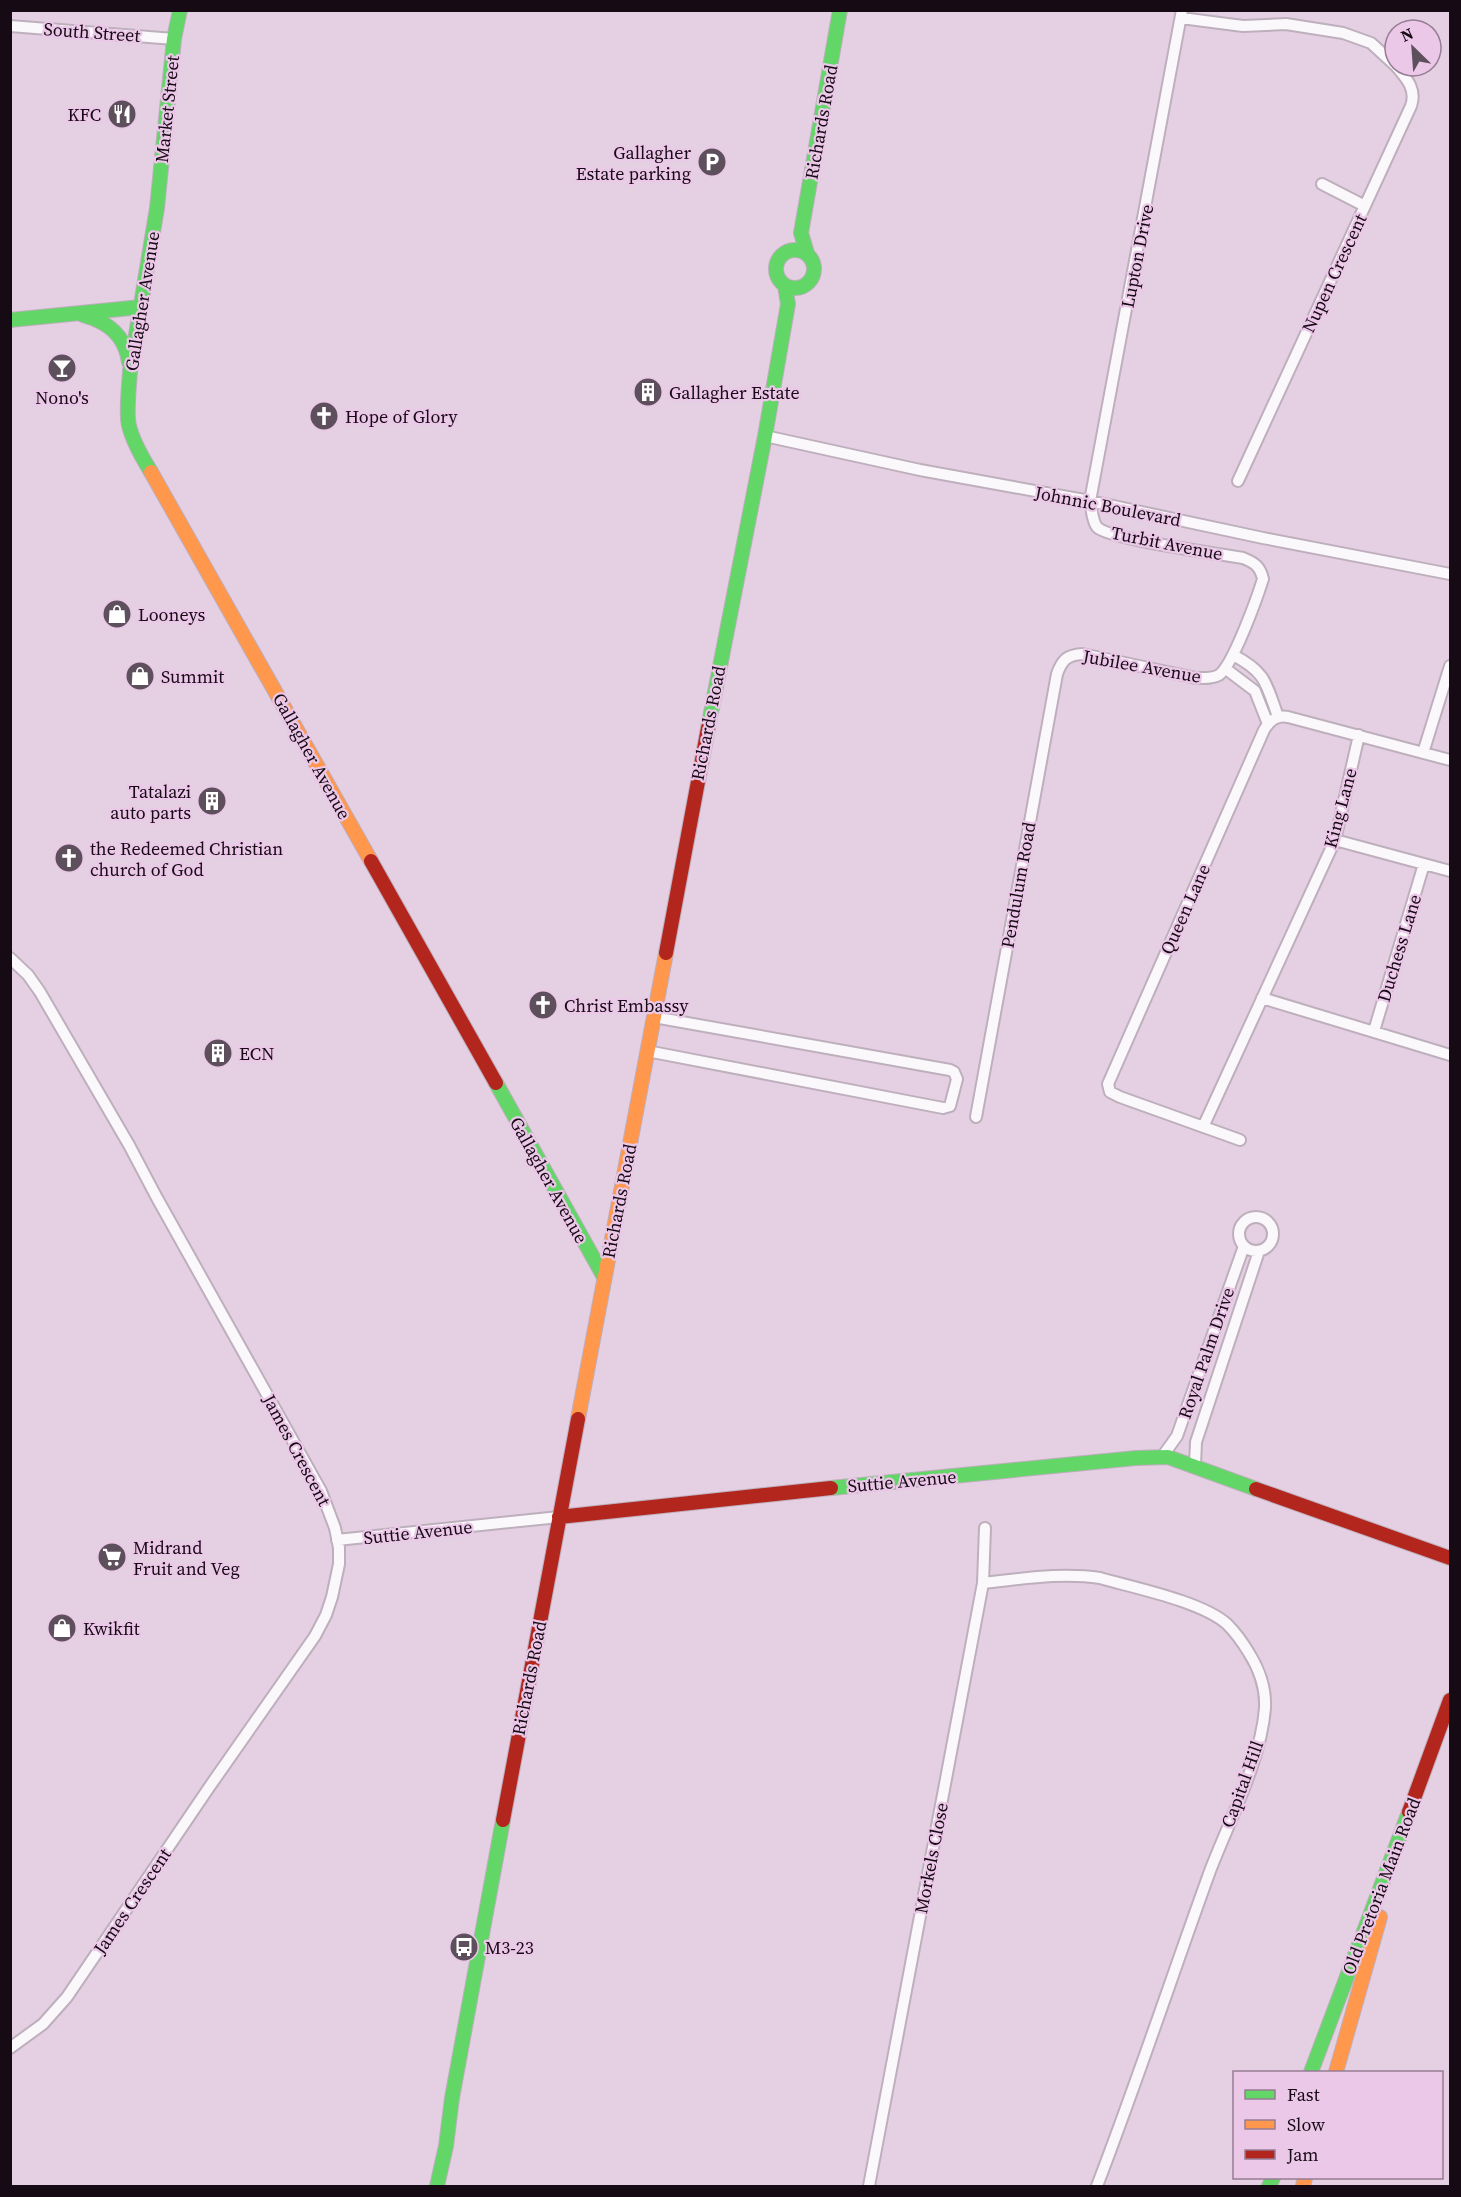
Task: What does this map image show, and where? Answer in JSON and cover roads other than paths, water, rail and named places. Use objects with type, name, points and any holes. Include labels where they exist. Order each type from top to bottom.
[{"type":"street","name":"Market Street","points":[[157,208],[174,39],[180,10]]},
{"type":"street","name":"Richards Road","points":[[789,251],[801,233],[840,10]]},
{"type":"street","name":"Nupen Crescent","points":[[1182,14],[1243,26],[1286,24],[1343,33],[1371,43],[1383,54]]},
{"type":"street","name":"Lupton Drive","points":[[1090,501],[1182,14]]},
{"type":"street","name":"South Street","points":[[10,26],[174,39]]},
{"type":"street","name":"Nupen Crescent","points":[[1238,481],[1413,101],[1412,87],[1405,78]]},
{"type":"street","points":[[1322,184],[1365,206]]},
{"type":"street","name":"Gallagher Avenue","points":[[157,208],[130,371],[128,422],[142,456],[604,1277]]},
{"type":"street","name":"Richards Road","points":[[801,233],[807,253]]},
{"type":"street","points":[[798,250],[807,253],[814,263],[810,282],[791,287],[780,282],[775,270],[779,258],[789,251],[798,250]]},
{"type":"street","name":"Richards Road","points":[[437,2187],[559,1517],[741,552],[765,436],[791,287]]},
{"type":"street","points":[[10,320],[141,307]]},
{"type":"street","points":[[75,313],[98,319],[114,328],[123,339],[129,354],[130,371]]},
{"type":"street","name":"Johnnic Boulevard","points":[[765,436],[920,470],[1090,501],[1263,538],[1450,574]]},
{"type":"street","name":"Turbit Avenue","points":[[1090,501],[1094,521],[1100,530],[1120,536],[1243,558],[1254,562],[1261,569],[1263,579],[1233,655]]},
{"type":"street","name":"Jubilee Avenue","points":[[1067,657],[1083,654],[1208,679],[1226,669]]},
{"type":"street","points":[[1278,717],[1266,684],[1253,665],[1233,655],[1226,669],[1255,692],[1268,724],[1278,717],[1288,717],[1450,760]]},
{"type":"street","name":"Pendulum Road","points":[[976,1117],[1057,674],[1061,662],[1067,657]]},
{"type":"street","points":[[1423,753],[1450,666]]},
{"type":"street","name":"Queen Lane","points":[[1203,1127],[1113,1094],[1108,1089],[1108,1084],[1268,724]]},
{"type":"street","name":"King Lane","points":[[1203,1127],[1335,840],[1359,735]]},
{"type":"street","points":[[1335,840],[1450,872]]},
{"type":"street","name":"Duchess Lane","points":[[1374,1031],[1424,864]]},
{"type":"street","name":"James Crescent","points":[[10,958],[35,984],[129,1146],[314,1476],[331,1515],[337,1540],[339,1564],[335,1588],[326,1615],[315,1636],[67,1997],[43,2024],[10,2048]]},
{"type":"street","points":[[1262,998],[1450,1055]]},
{"type":"street","points":[[647,1051],[943,1108],[950,1106],[957,1079],[954,1072],[950,1070],[654,1017]]},
{"type":"street","points":[[1203,1127],[1240,1140]]},
{"type":"street","points":[[1251,1218],[1263,1218],[1270,1224],[1273,1236],[1267,1247],[1259,1251],[1250,1251],[1244,1246],[1239,1235],[1243,1223],[1251,1218]]},
{"type":"street","name":"Royal Palm Drive","points":[[1162,1457],[1177,1436],[1244,1246]]},
{"type":"street","name":"Royal Palm Drive","points":[[1195,1465],[1196,1442],[1259,1251]]},
{"type":"street","points":[[1201,1367],[1219,1372]]},
{"type":"street","name":"Suttie Avenue","points":[[337,1540],[810,1490],[1162,1457],[1175,1458],[1195,1465],[1450,1558]]},
{"type":"street","name":"Morkels Close","points":[[869,2187],[983,1583],[984,1528]]},
{"type":"street","name":"Capital Hill","points":[[983,1583],[1065,1575],[1086,1576],[1186,1603],[1213,1615],[1226,1624],[1250,1654],[1264,1688],[1263,1723],[1251,1765],[1097,2187]]},
{"type":"street","name":"Old Pretoria Main Road","points":[[1312,2071],[1450,1700]]},
{"type":"street","name":"Old Pretoria Main Road","points":[[1337,2071],[1381,1912],[1450,1731]]},
{"type":"street","name":"Richards Road","points":[[430,2187],[446,2112],[452,2098]]},
{"type":"place","name":"KFC","points":[[122,114]]},
{"type":"place","name":"Gallagher Estate parking","points":[[712,162]]},
{"type":"place","name":"Nono's","points":[[62,368]]},
{"type":"place","name":"Gallagher Estate","points":[[648,392]]},
{"type":"place","name":"Hope of Glory","points":[[324,416]]},
{"type":"place","name":"Looneys","points":[[117,614]]},
{"type":"place","name":"Summit","points":[[140,676]]},
{"type":"place","name":"Tatalazi auto parts","points":[[212,801]]},
{"type":"place","name":"the Redeemed Christian church of God","points":[[69,858]]},
{"type":"place","name":"Christ Embassy","points":[[543,1005]]},
{"type":"place","name":"ECN","points":[[218,1053]]},
{"type":"place","name":"Midrand Fruit and Veg","points":[[112,1557]]},
{"type":"place","name":"Kwikfit","points":[[62,1628]]},
{"type":"place","name":"M3-23","points":[[464,1947]]}]
